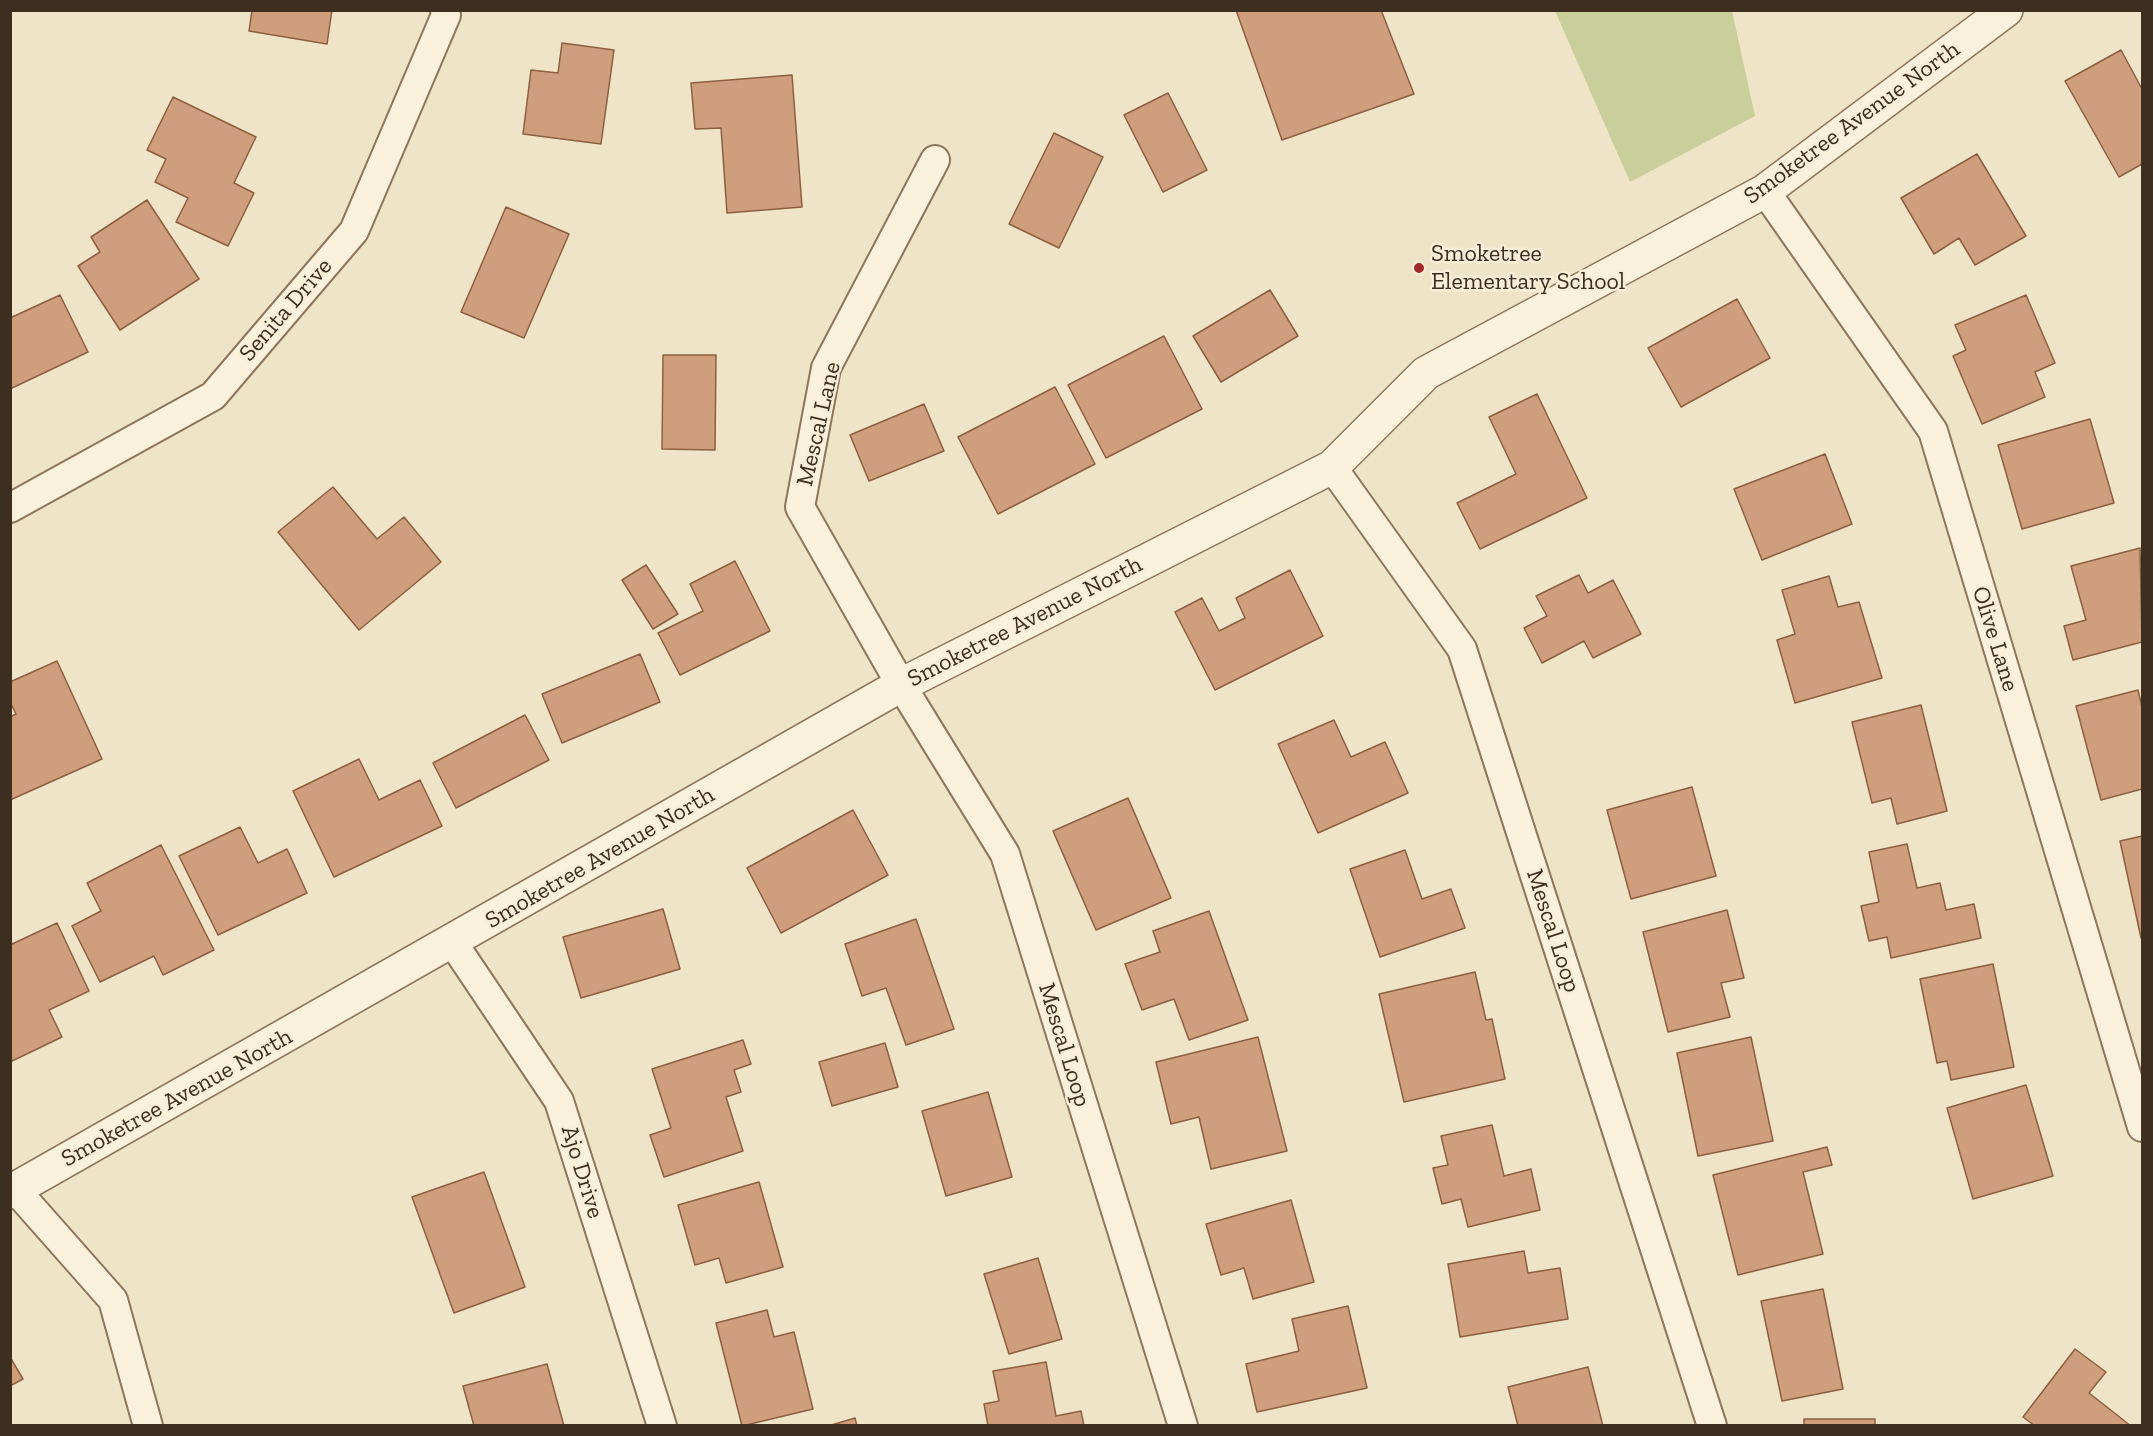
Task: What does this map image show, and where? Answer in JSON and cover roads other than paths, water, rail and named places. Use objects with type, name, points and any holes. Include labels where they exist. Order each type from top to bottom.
[{"type":"street","name":"Senita Drive","points":[[10,508],[213,396],[354,231],[446,15],[445,10]]},
{"type":"street","name":"Smoketree Avenue North","points":[[13,1190],[453,943],[901,685],[1332,467],[1426,373],[1765,191],[2006,10]]},
{"type":"street","name":"Mescal Lane","points":[[901,685],[800,507],[826,368],[935,160]]},
{"type":"street","name":"Olive Lane","points":[[1765,191],[1933,431],[2142,1127]]},
{"type":"street","name":"Mescal Loop","points":[[1332,467],[1462,649],[1712,1425]]},
{"type":"street","name":"Mescal Loop","points":[[901,685],[1005,854],[1183,1425]]},
{"type":"street","name":"Ajo Drive","points":[[453,943],[559,1101],[662,1425]]},
{"type":"street","points":[[13,1190],[113,1300],[148,1425]]},
{"type":"place","name":"Smoketree Elementary School","points":[[1419,268]]}]
